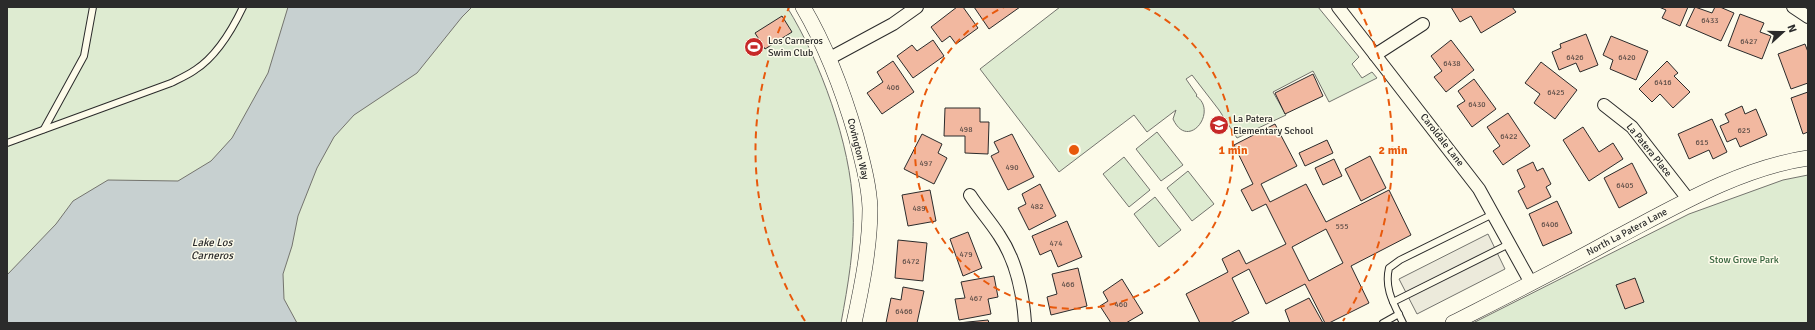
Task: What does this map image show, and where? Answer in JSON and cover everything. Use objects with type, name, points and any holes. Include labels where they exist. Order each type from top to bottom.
[{"type":"street","name":"Covington Way","points":[[803,7],[830,58],[844,96],[865,170],[870,208],[866,262],[854,323]]},
{"type":"street","points":[[830,58],[893,24],[917,7]]},
{"type":"street","name":"Caroldale Lane","points":[[1338,7],[1479,189],[1531,283]]},
{"type":"street","points":[[1793,7],[1808,17]]},
{"type":"street","points":[[1375,55],[1423,24]]},
{"type":"street","name":"La Patera Place","points":[[1604,106],[1632,127],[1688,199]]},
{"type":"street","name":"North La Patera Lane","points":[[1453,323],[1688,199],[1754,172],[1808,158]]},
{"type":"street","points":[[970,195],[1000,236],[1011,258],[1020,286],[1026,323]]},
{"type":"lane","points":[[44,129],[84,56],[93,7]]},
{"type":"lane","points":[[7,143],[171,83],[196,70],[218,50],[236,22],[243,7]]},
{"type":"lane","points":[[1403,323],[1389,293],[1386,278],[1389,268],[1400,260],[1492,214]]},
{"type":"lane","points":[[1393,302],[1509,244]]},
{"type":"lane","points":[[1383,323],[1399,314]]},
{"type":"green space","points":[[7,7],[787,7],[811,52],[832,104],[840,131],[851,183],[853,208],[852,251],[841,323],[7,323]]},
{"type":"green space","points":[[1060,7],[1318,7],[1359,57],[1352,64],[1362,78],[1372,72],[1377,78],[1329,102],[1313,71],[1273,92],[1286,115],[1237,138],[1219,110],[1192,75],[1186,79],[1202,103],[1204,111],[1203,119],[1199,126],[1193,130],[1186,131],[1179,128],[1173,119],[1176,110],[1147,132],[1134,115],[1059,172],[980,69]]},
{"type":"green space","points":[[1157,132],[1183,165],[1161,181],[1136,149]]},
{"type":"green space","points":[[1124,157],[1150,190],[1129,207],[1103,174]]},
{"type":"green space","points":[[1188,171],[1214,204],[1192,221],[1167,188]]},
{"type":"green space","name":"Stow Grove Park","points":[[1808,175],[1808,323],[1473,323],[1689,214],[1783,180]]},
{"type":"green space","points":[[1155,197],[1181,230],[1159,247],[1134,214]]},
{"type":"shaded area","points":[[1488,234],[1505,269],[1417,314],[1399,279]]},
{"type":"water","name":"Lake Los Carneros","points":[[288,7],[472,7],[462,17],[417,73],[354,115],[334,137],[317,168],[298,216],[292,246],[283,274],[284,299],[297,323],[7,323],[7,275],[56,224],[73,201],[108,180],[178,181],[211,161],[232,138],[268,73]]},
{"type":"building","points":[[957,7],[963,7],[978,28],[956,44],[950,36],[942,42],[931,27]]},
{"type":"building","points":[[974,7],[1020,7],[989,29]]},
{"type":"building","points":[[1451,7],[1512,7],[1516,12],[1481,33],[1471,16],[1460,22]]},
{"type":"building","points":[[1659,7],[1688,7],[1680,26],[1662,18],[1666,10]]},
{"type":"building","points":[[1695,7],[1712,13],[1715,7],[1720,7],[1734,13],[1721,41],[1686,26]]},
{"type":"building","points":[[1740,14],[1764,23],[1760,32],[1771,36],[1762,59],[1728,46]]},
{"type":"building","points":[[782,16],[792,32],[765,49],[755,33]]},
{"type":"building","points":[[1586,34],[1598,65],[1580,72],[1576,63],[1559,70],[1552,52],[1561,48],[1560,44]]},
{"type":"building","points":[[1611,36],[1648,51],[1636,80],[1610,69],[1613,60],[1603,55]]},
{"type":"building","points":[[933,40],[944,56],[913,78],[897,56],[912,45],[917,51]]},
{"type":"building","points":[[1451,40],[1474,70],[1446,92],[1434,77],[1442,71],[1431,56]]},
{"type":"building","points":[[1805,44],[1808,52],[1808,83],[1791,89],[1778,54]]},
{"type":"building","points":[[893,61],[914,92],[882,114],[867,93],[883,82],[877,72]]},
{"type":"building","points":[[1667,61],[1678,73],[1674,76],[1690,92],[1673,108],[1660,94],[1652,102],[1639,89]]},
{"type":"building","points":[[1541,62],[1577,90],[1555,119],[1534,103],[1540,94],[1525,83]]},
{"type":"building","points":[[1313,74],[1323,96],[1285,114],[1275,93]]},
{"type":"building","points":[[1474,79],[1496,109],[1472,127],[1457,106],[1465,101],[1458,91]]},
{"type":"building","points":[[1808,92],[1808,132],[1803,134],[1791,98]]},
{"type":"building","points":[[1742,106],[1745,114],[1756,109],[1767,135],[1740,147],[1736,138],[1727,142],[1720,126],[1729,122],[1725,114]]},
{"type":"building","points":[[945,108],[980,108],[980,122],[989,122],[988,154],[965,153],[965,136],[944,136]]},
{"type":"building","points":[[1508,113],[1530,146],[1503,165],[1493,151],[1500,146],[1487,127]]},
{"type":"building","points":[[1712,119],[1727,152],[1713,159],[1709,150],[1689,159],[1678,134]]},
{"type":"building","points":[[1275,124],[1297,166],[1261,184],[1270,202],[1306,184],[1326,222],[1389,190],[1411,235],[1351,266],[1369,303],[1329,323],[1325,323],[1305,284],[1266,304],[1249,269],[1232,278],[1249,313],[1230,323],[1200,323],[1186,294],[1228,272],[1222,259],[1239,250],[1246,264],[1286,244],[1266,204],[1252,211],[1241,190],[1253,184],[1234,145]],"holes":[[[1326,229],[1343,263],[1309,281],[1292,247]]]},
{"type":"building","points":[[1583,127],[1599,152],[1613,143],[1623,159],[1589,181],[1563,140]]},
{"type":"building","points":[[922,134],[942,144],[938,153],[947,158],[934,184],[904,169]]},
{"type":"building","points":[[1012,134],[1034,177],[1008,190],[991,156],[999,152],[994,142]]},
{"type":"building","points":[[1327,140],[1333,153],[1305,166],[1299,153]]},
{"type":"building","points":[[1370,156],[1386,188],[1361,201],[1345,169]]},
{"type":"building","points":[[1334,159],[1342,176],[1323,185],[1315,168]]},
{"type":"building","points":[[1533,162],[1537,171],[1543,168],[1551,184],[1546,187],[1551,197],[1527,209],[1518,191],[1525,187],[1517,170]]},
{"type":"building","points":[[1632,163],[1647,193],[1619,208],[1604,178]]},
{"type":"building","points":[[1040,184],[1056,216],[1029,230],[1018,208],[1026,204],[1022,194]]},
{"type":"building","points":[[930,190],[936,221],[908,226],[902,195]]},
{"type":"building","points":[[1557,201],[1572,233],[1543,246],[1529,214]]},
{"type":"building","points":[[1067,221],[1082,257],[1058,267],[1051,250],[1040,255],[1032,236]]},
{"type":"building","points":[[968,232],[982,268],[963,276],[950,239]]},
{"type":"building","points":[[898,240],[927,243],[923,281],[895,278]]},
{"type":"building","points":[[1078,268],[1087,306],[1051,315],[1047,297],[1057,294],[1052,274]]},
{"type":"building","points":[[994,276],[998,297],[988,299],[991,314],[959,320],[955,299],[965,298],[961,282]]},
{"type":"building","points":[[1635,278],[1644,302],[1625,309],[1616,285]]},
{"type":"building","points":[[1122,279],[1143,313],[1126,323],[1111,323],[1100,306],[1108,301],[1103,292]]},
{"type":"building","points":[[903,287],[924,291],[917,323],[886,323],[891,298],[901,300]]},
{"type":"building","points":[[1309,298],[1323,323],[1290,323],[1285,310]]},
{"type":"building","points":[[988,320],[989,323],[958,323]]},
{"type":"place","name":"Los Carneros Swim Club","points":[[754,47]]},
{"type":"place","name":"La Patera Elementary School","points":[[1219,125]]}]
